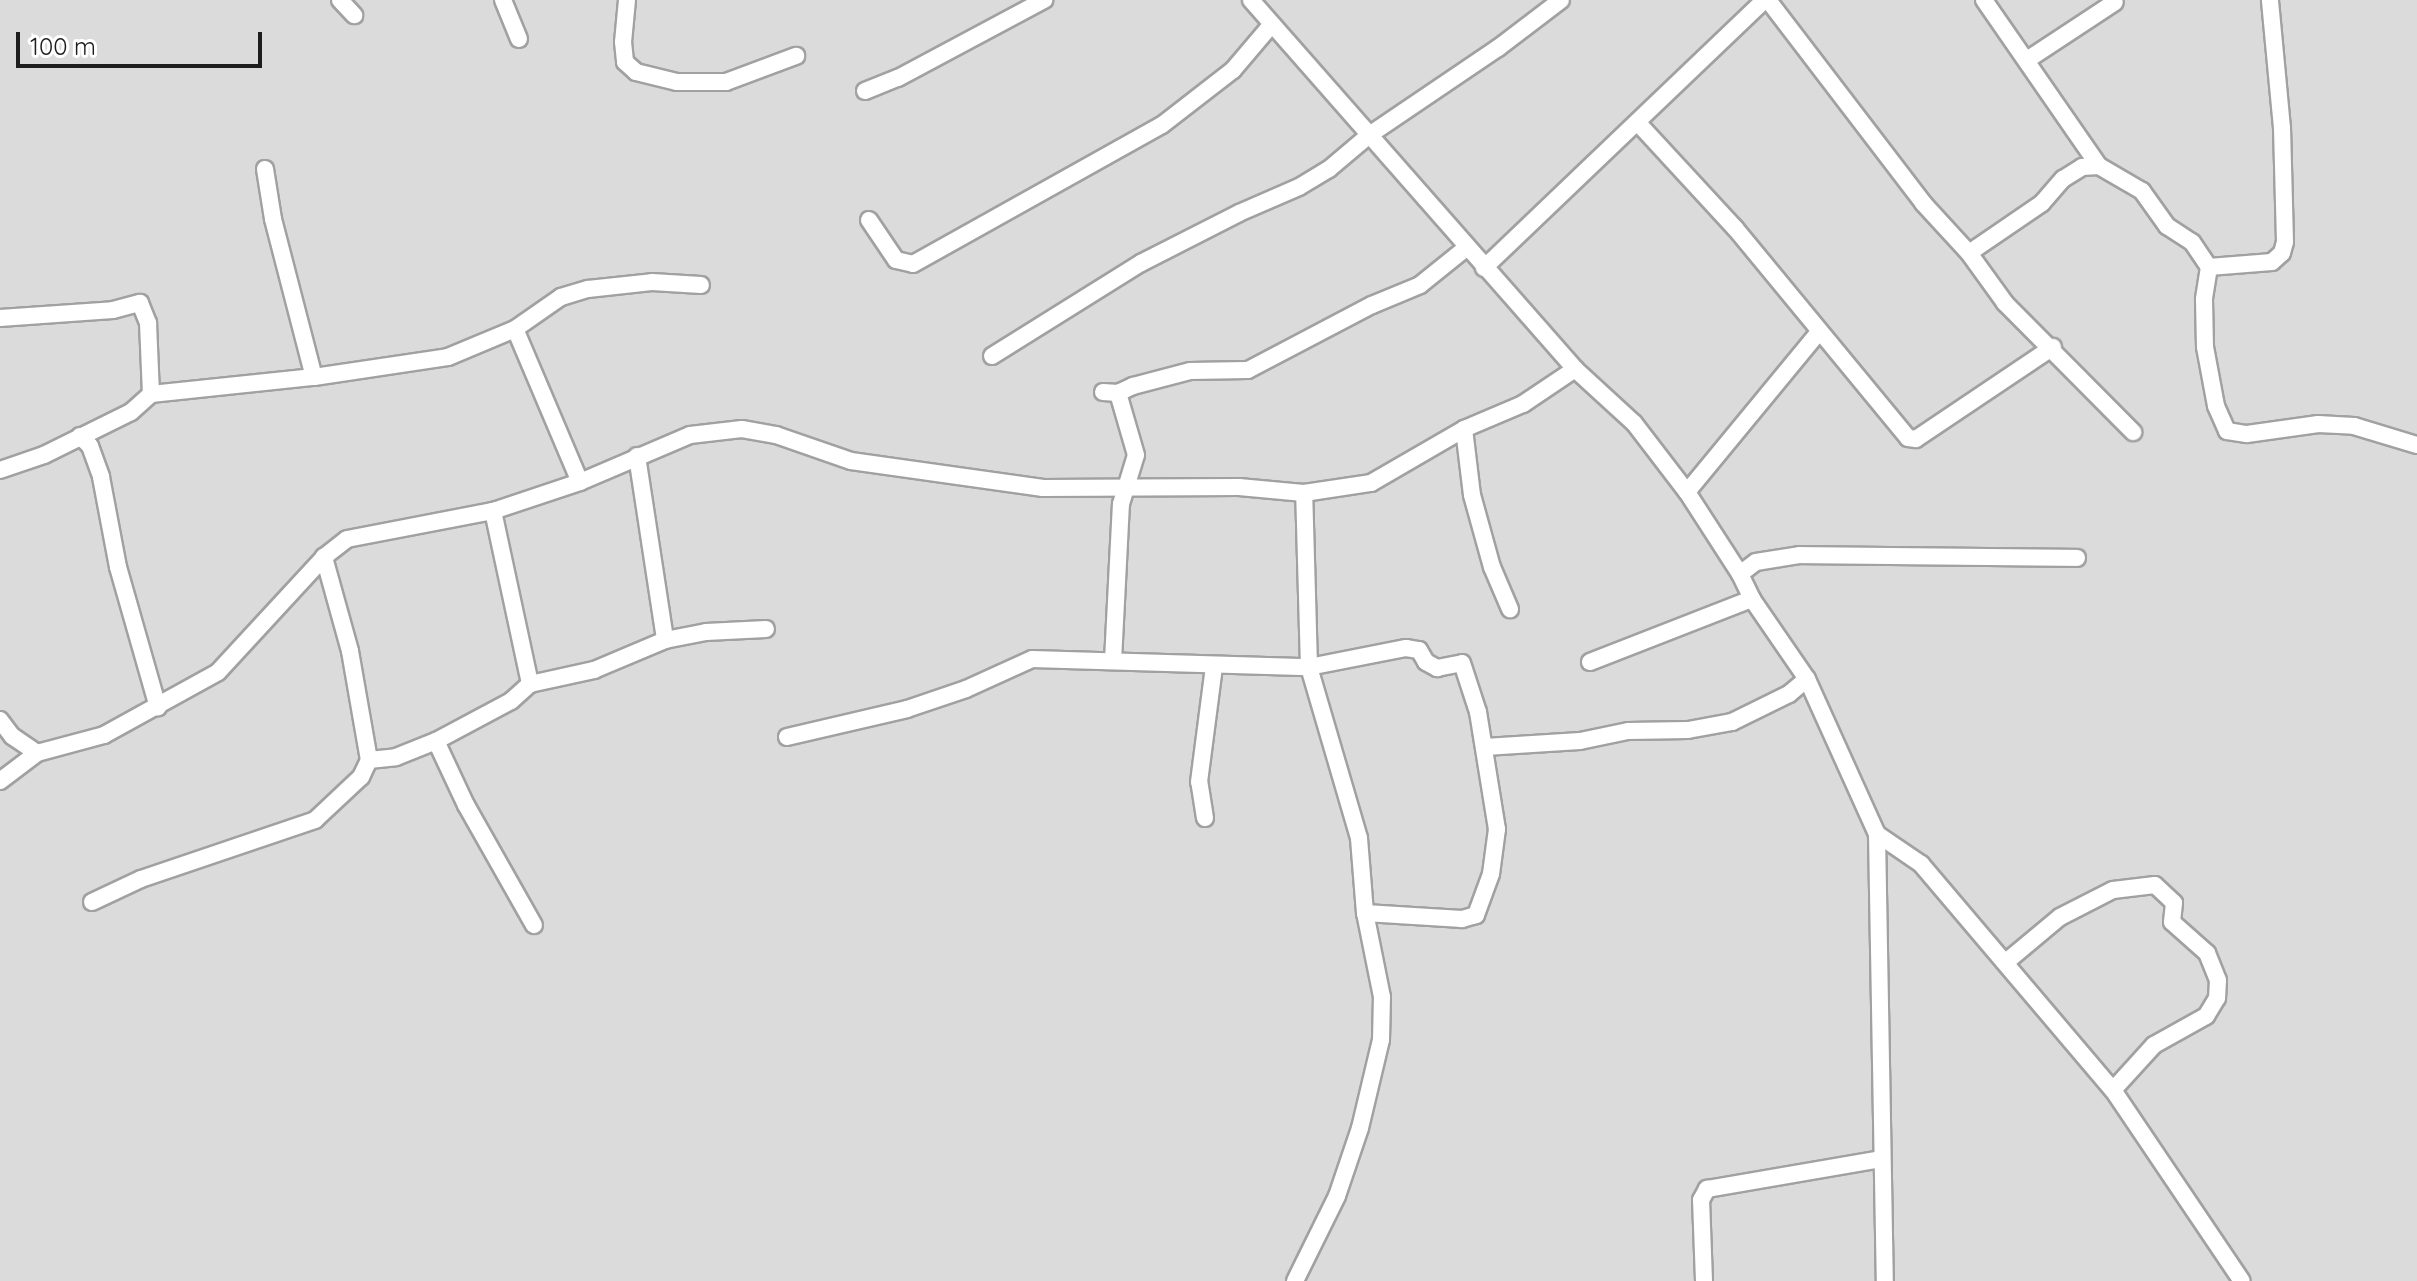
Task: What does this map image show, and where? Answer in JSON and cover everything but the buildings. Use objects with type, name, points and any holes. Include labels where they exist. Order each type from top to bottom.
[{"type":"street","points":[[340,0],[354,15]]},
{"type":"street","points":[[503,0],[519,39]]},
{"type":"street","points":[[627,0],[625,62],[636,72],[677,82],[726,82],[796,56]]},
{"type":"street","points":[[865,91],[898,78],[1044,0]]},
{"type":"street","points":[[1251,0],[1575,369],[1634,423],[1687,492],[1740,574],[1752,599],[1807,679],[1877,834],[1885,1281]]},
{"type":"street","points":[[992,356],[1141,263],[1239,213],[1299,187],[1329,169],[1368,136],[1498,48],[1561,0]]},
{"type":"street","points":[[1484,268],[1766,0],[1923,203],[1969,253],[2005,303],[2053,347],[2133,432]]},
{"type":"street","points":[[1984,0],[2099,166],[2142,191],[2167,226],[2192,242],[2209,267],[2204,300],[2205,347],[2216,406],[2227,431],[2247,434],[2318,424],[2354,426],[2417,445]]},
{"type":"street","points":[[2209,267],[2272,262],[2282,253],[2285,242],[2282,128],[2270,0]]},
{"type":"street","points":[[2027,60],[2115,2]]},
{"type":"street","points":[[869,220],[896,260],[913,264],[1162,125],[1233,70],[1272,24]]},
{"type":"street","points":[[1638,123],[1735,228],[1912,440],[2053,347]]},
{"type":"street","points":[[1969,253],[2042,203],[2063,179],[2082,167],[2099,166]]},
{"type":"street","points":[[265,169],[273,219],[314,377]]},
{"type":"street","points":[[1113,661],[1121,504],[1136,455],[1110,393],[1190,371],[1248,370],[1372,305],[1420,285],[1466,248]]},
{"type":"street","points":[[0,470],[44,455],[131,412],[151,394],[314,377],[448,357],[515,329],[561,297],[588,289],[652,282],[701,285]]},
{"type":"street","points":[[0,318],[113,310],[140,303],[148,323],[151,394]]},
{"type":"street","points":[[515,329],[580,482]]},
{"type":"street","points":[[1687,492],[1819,332]]},
{"type":"street","points":[[0,781],[37,753],[104,735],[218,672],[324,557],[347,539],[493,511],[580,482],[690,435],[742,429],[776,435],[851,461],[1043,488],[1128,485],[1239,487],[1304,493],[1371,483],[1464,429],[1523,404],[1575,369]]},
{"type":"street","points":[[1464,429],[1472,495],[1492,567],[1510,609]]},
{"type":"street","points":[[80,436],[90,446],[101,477],[118,567],[158,707]]},
{"type":"street","points":[[637,456],[665,640]]},
{"type":"street","points":[[1295,1281],[1337,1196],[1360,1128],[1381,1040],[1382,997],[1365,913],[1359,838],[1309,667],[1304,493]]},
{"type":"street","points":[[493,511],[530,684]]},
{"type":"street","points":[[1740,574],[1756,562],[1800,555],[2077,558]]},
{"type":"street","points":[[92,902],[141,879],[315,820],[361,777],[369,760],[350,651],[324,557]]},
{"type":"street","points":[[1590,662],[1752,599]]},
{"type":"street","points":[[369,760],[396,757],[436,741],[511,701],[530,684],[594,670],[665,640],[706,632],[766,629]]},
{"type":"street","points":[[787,737],[907,709],[966,689],[1032,659],[1214,667],[1309,667],[1406,648],[1419,650],[1426,662],[1437,668],[1462,663],[1485,747],[1497,829],[1491,874],[1476,915],[1462,919],[1365,913]]},
{"type":"street","points":[[1205,818],[1199,782],[1214,667]]},
{"type":"street","points":[[1485,747],[1580,741],[1628,731],[1688,730],[1732,722],[1789,694],[1807,679]]},
{"type":"street","points":[[0,720],[12,736],[37,753]]},
{"type":"street","points":[[436,741],[466,805],[534,925]]},
{"type":"street","points":[[1877,834],[1921,864],[2113,1090],[2242,1281]]},
{"type":"street","points":[[2006,962],[2060,917],[2113,890],[2155,885],[2174,903],[2172,922],[2207,953],[2218,980],[2217,998],[2206,1016],[2154,1045],[2113,1090]]},
{"type":"street","points":[[1704,1281],[1701,1200],[1707,1189],[1881,1159]]},
{"type":"shaded area","points":[[0,0],[2417,0],[2417,1281],[0,1281]]}]
